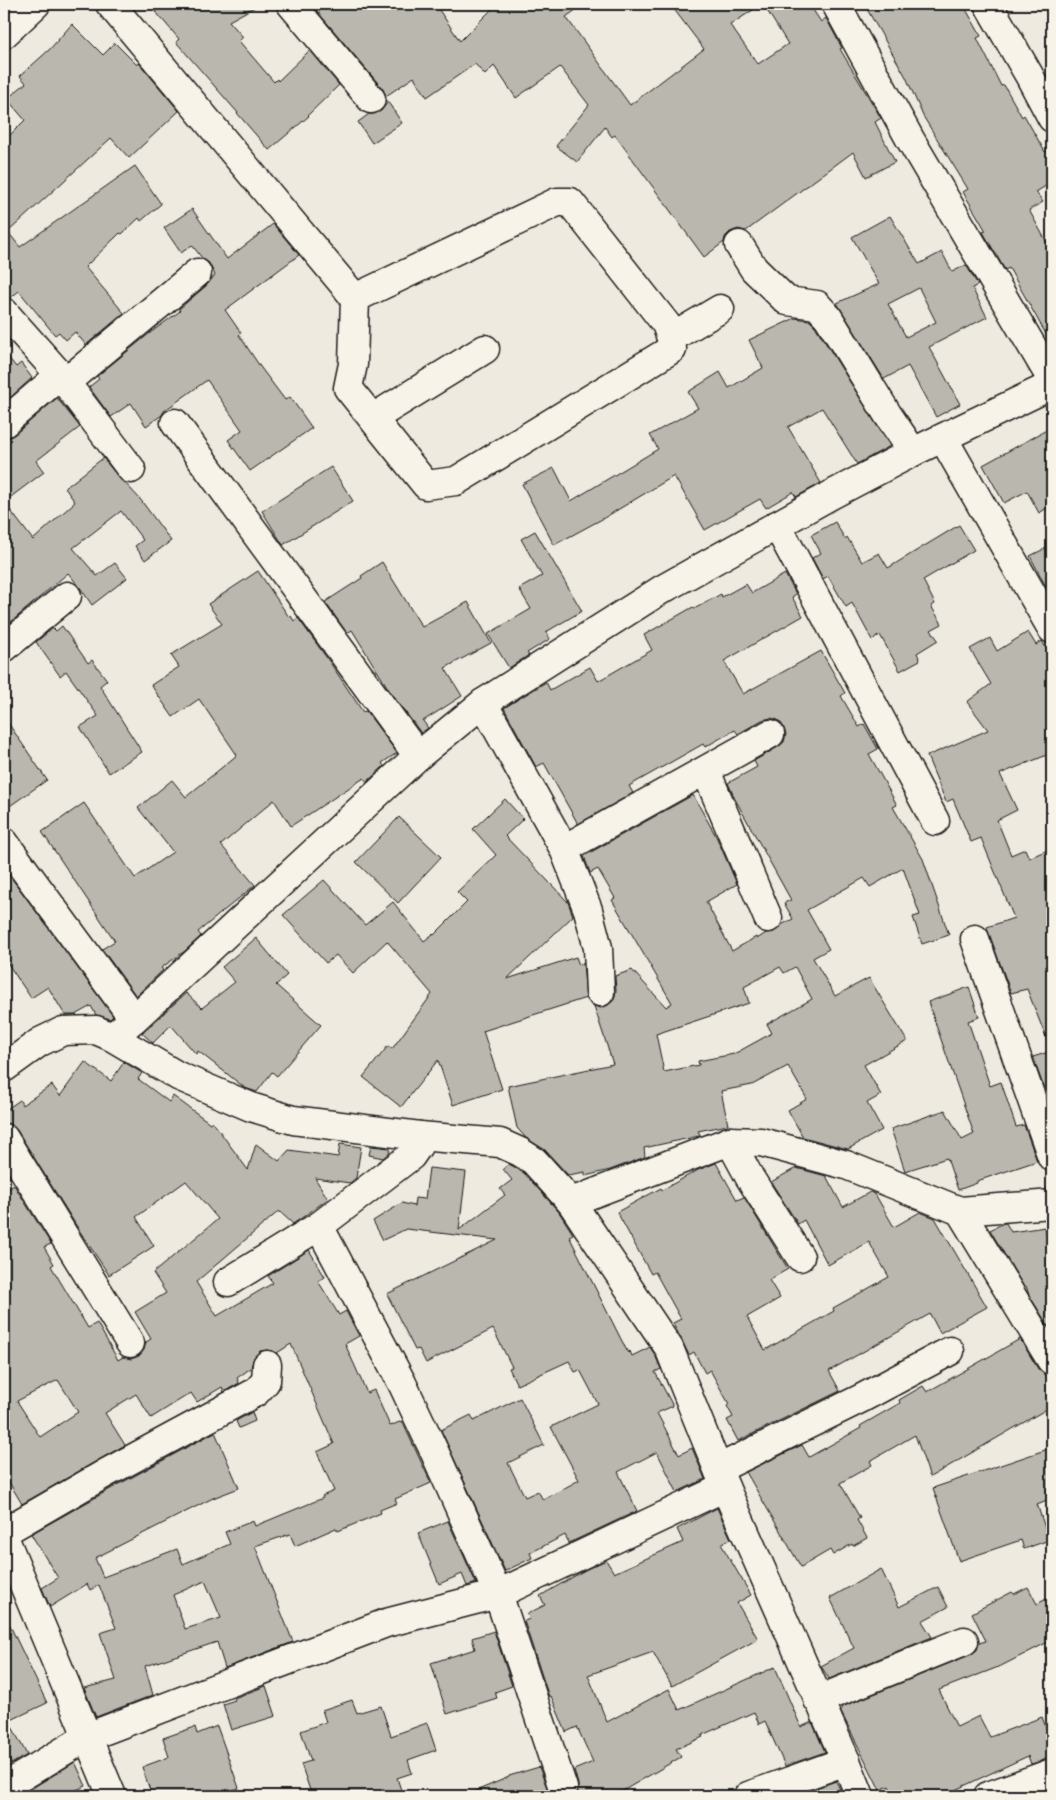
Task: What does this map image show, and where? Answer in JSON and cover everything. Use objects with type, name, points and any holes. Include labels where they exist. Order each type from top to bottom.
[{"type":"street","points":[[6,26],[36,4]]},
{"type":"street","points":[[110,4],[355,298],[353,364],[348,388],[426,484],[456,481],[672,349],[671,338],[666,324],[570,202],[557,202],[355,298]]},
{"type":"street","points":[[292,4],[372,99]]},
{"type":"street","points":[[836,4],[910,139],[1052,380]]},
{"type":"street","points":[[988,4],[1030,75],[1052,118]]},
{"type":"street","points":[[739,245],[754,269],[787,301],[817,305],[828,318],[913,452]]},
{"type":"street","points":[[4,423],[197,273]]},
{"type":"street","points":[[671,338],[720,309]]},
{"type":"street","points":[[4,312],[63,379],[131,469]]},
{"type":"street","points":[[372,418],[485,348]]},
{"type":"street","points":[[112,1037],[134,1019],[418,756],[483,703],[662,590],[777,525],[913,452],[1052,385]]},
{"type":"street","points":[[175,424],[418,756]]},
{"type":"street","points":[[942,438],[1052,629]]},
{"type":"street","points":[[777,525],[935,821]]},
{"type":"street","points":[[4,648],[67,596]]},
{"type":"street","points":[[483,703],[564,849],[588,910],[598,948],[600,992]]},
{"type":"street","points":[[564,849],[770,734]]},
{"type":"street","points":[[706,771],[768,918]]},
{"type":"street","points":[[4,842],[134,1019]]},
{"type":"street","points":[[975,939],[1052,1157]]},
{"type":"street","points":[[4,1068],[40,1042],[63,1031],[96,1030],[112,1037],[178,1076],[251,1108],[293,1120],[420,1136],[500,1143],[534,1161],[571,1202],[669,1348],[722,1478],[860,1796]]},
{"type":"street","points":[[228,1282],[319,1226],[411,1156],[418,1146],[420,1136]]},
{"type":"street","points":[[4,1138],[130,1344]]},
{"type":"street","points":[[571,1202],[730,1141],[761,1142],[846,1165],[960,1211],[1052,1204]]},
{"type":"street","points":[[730,1141],[750,1178],[800,1257]]},
{"type":"street","points":[[960,1211],[1051,1360]]},
{"type":"street","points":[[319,1226],[402,1383],[436,1453],[498,1594],[563,1788]]},
{"type":"street","points":[[4,1787],[87,1737],[386,1623],[498,1594],[722,1478],[862,1398],[950,1351]]},
{"type":"street","points":[[4,1532],[106,1473],[256,1392],[266,1381],[267,1365]]},
{"type":"street","points":[[4,1537],[112,1796]]},
{"type":"street","points":[[818,1700],[964,1641]]},
{"type":"street","points":[[748,1796],[846,1761]]},
{"type":"street","points":[[988,1796],[1052,1773]]},
{"type":"building","points":[[149,4],[260,4],[229,21],[243,37],[239,41],[274,82],[277,79],[278,81],[310,50],[339,85],[309,116],[269,150],[176,42],[179,39]]},
{"type":"building","points":[[311,4],[435,4],[460,41],[497,4],[584,4],[566,17],[630,105],[704,49],[670,4],[762,4],[730,25],[758,64],[788,44],[763,4],[809,4],[821,22],[826,18],[842,48],[840,49],[881,118],[875,122],[895,162],[866,177],[853,152],[746,231],[738,229],[730,232],[725,237],[724,242],[704,257],[615,135],[612,137],[605,127],[577,162],[556,146],[589,105],[560,67],[516,98],[494,66],[485,75],[475,64],[427,97],[414,77],[386,96],[383,89]]},
{"type":"building","points":[[864,4],[963,4],[981,36],[977,38],[1001,86],[1004,85],[1022,117],[1024,115],[1045,152],[1052,147],[1052,182],[1036,192],[1043,202],[1029,210],[1052,252],[1052,345],[1009,268],[1005,270],[983,232],[986,231],[963,192],[968,189],[923,116],[906,77]]},
{"type":"building","points":[[72,24],[103,55],[115,43],[137,65],[139,63],[179,111],[129,158],[111,138],[8,232],[20,247],[135,166],[161,204],[141,221],[139,218],[122,234],[120,233],[85,267],[124,313],[86,345],[75,332],[66,340],[59,332],[55,335],[19,291],[10,298],[4,297],[4,141],[25,120],[7,99],[26,83],[20,76],[50,49]]},
{"type":"building","points":[[388,102],[402,123],[372,143],[358,122],[369,114],[381,111]]},
{"type":"building","points":[[192,209],[227,259],[273,224],[299,255],[225,310],[261,368],[285,400],[290,397],[312,428],[250,471],[228,440],[242,430],[207,380],[146,426],[131,403],[111,417],[89,387],[99,379],[97,376],[180,311],[179,309],[207,285],[215,275],[209,263],[202,258],[192,245],[181,253],[164,228]]},
{"type":"building","points":[[890,216],[919,264],[942,252],[952,272],[966,265],[978,285],[972,288],[987,317],[929,347],[960,404],[936,417],[908,366],[884,379],[837,303],[879,284],[852,237]],"holes":[[[919,288],[936,322],[906,337],[888,304]]]},
{"type":"building","points":[[795,318],[809,320],[815,326],[890,446],[857,464],[822,408],[788,427],[821,483],[796,497],[793,492],[766,508],[760,499],[705,530],[674,476],[604,518],[554,545],[522,484],[554,468],[571,501],[658,449],[650,435],[698,408],[688,392],[720,372],[729,388],[763,368],[749,340]]},
{"type":"building","points":[[4,352],[16,367],[21,363],[32,378],[4,403]]},
{"type":"building","points":[[57,398],[80,427],[36,461],[44,472],[4,502],[4,438],[14,435]]},
{"type":"building","points":[[1052,427],[1052,505],[1039,513],[1027,491],[1004,503],[983,465]]},
{"type":"building","points":[[103,458],[119,478],[140,499],[171,541],[145,560],[135,546],[143,540],[121,511],[73,548],[97,576],[115,563],[127,578],[92,605],[68,573],[4,628],[4,502],[33,540],[75,502],[65,488]]},
{"type":"building","points":[[331,467],[353,501],[283,545],[262,511]]},
{"type":"building","points":[[835,522],[845,539],[847,537],[862,562],[879,553],[888,568],[959,525],[974,550],[923,580],[935,604],[931,606],[942,624],[931,630],[938,640],[917,653],[920,660],[900,671],[880,635],[872,640],[852,603],[846,607],[828,576],[823,579],[812,558],[821,553],[811,535]]},
{"type":"building","points":[[535,531],[582,611],[546,632],[550,639],[527,653],[529,655],[509,668],[488,634],[531,609],[519,589],[542,576],[521,539]]},
{"type":"building","points":[[1052,545],[1052,598],[1030,556]]},
{"type":"building","points":[[382,562],[422,627],[468,602],[491,643],[445,668],[462,696],[423,721],[428,728],[421,733],[391,693],[352,630],[347,633],[325,602],[362,578],[361,576]]},
{"type":"building","points":[[258,571],[289,617],[291,616],[294,621],[298,618],[363,712],[366,711],[397,753],[382,763],[384,766],[367,782],[364,778],[291,826],[274,800],[221,845],[255,885],[198,932],[201,936],[185,951],[161,968],[163,970],[136,996],[102,949],[115,941],[42,832],[84,803],[135,878],[173,852],[138,808],[172,780],[186,797],[237,755],[199,699],[173,717],[151,685],[179,667],[171,655],[222,624],[208,604]]},
{"type":"building","points":[[785,574],[796,594],[792,597],[803,616],[724,661],[743,694],[821,651],[845,693],[841,696],[859,727],[864,724],[878,749],[869,754],[897,805],[893,807],[923,859],[949,935],[922,944],[913,917],[920,915],[903,868],[870,887],[864,878],[807,910],[829,949],[813,958],[835,996],[869,978],[907,1041],[864,1065],[881,1095],[867,1103],[882,1130],[848,1149],[803,1137],[788,1110],[807,1099],[788,1066],[752,1085],[721,1091],[728,1125],[698,1131],[701,1136],[644,1148],[645,1157],[610,1170],[585,1176],[585,1172],[568,1175],[545,1150],[526,1138],[517,1128],[508,1086],[613,1064],[594,1006],[601,1008],[614,1000],[616,991],[615,976],[632,970],[666,1007],[672,1003],[612,900],[615,898],[598,869],[590,873],[584,856],[693,795],[716,836],[737,884],[706,902],[732,951],[756,937],[757,939],[766,933],[774,932],[781,925],[793,919],[784,903],[791,900],[728,783],[757,767],[754,761],[784,742],[786,734],[778,720],[771,718],[762,720],[738,734],[735,730],[705,747],[703,744],[629,786],[633,793],[578,824],[544,763],[536,767],[504,708],[546,682],[550,690],[590,667],[598,681],[652,650],[644,635],[693,607],[694,609],[721,594],[722,597],[746,584],[752,593]],"holes":[[[780,967],[784,973],[795,967],[812,999],[767,1024],[772,1033],[734,1054],[698,1061],[699,1065],[664,1072],[656,1034],[749,1003],[744,987]]]},
{"type":"building","points":[[62,626],[88,663],[92,660],[107,680],[100,686],[142,752],[109,773],[80,727],[98,716],[66,671],[60,676],[36,642],[53,628],[56,631]]},
{"type":"building","points":[[1028,632],[1036,645],[1042,641],[1052,658],[1052,753],[1000,774],[1017,810],[997,820],[1011,855],[1025,849],[1029,858],[1052,848],[1051,1050],[1027,989],[1011,993],[988,931],[987,927],[1014,918],[981,838],[971,842],[953,799],[946,802],[927,756],[988,730],[967,702],[991,684],[970,649],[990,638],[997,651]]},
{"type":"building","points":[[4,717],[47,780],[4,810]]},
{"type":"building","points":[[505,799],[523,819],[505,836],[568,902],[573,916],[507,979],[576,957],[579,965],[583,963],[586,998],[483,1031],[502,1089],[453,1105],[438,1060],[401,1107],[363,1077],[388,1046],[392,1049],[432,994],[387,941],[353,973],[336,955],[326,963],[283,915],[324,880],[365,925],[393,902],[424,941],[434,935],[467,902],[457,892],[496,855],[473,829]]},
{"type":"building","points":[[399,817],[441,857],[398,903],[356,862]]},
{"type":"building","points":[[4,868],[113,1016],[110,1019],[96,1015],[91,1006],[75,1015],[65,1015],[48,987],[31,998],[4,958]]},
{"type":"building","points":[[256,938],[287,975],[276,985],[321,1025],[277,1076],[272,1072],[257,1092],[245,1088],[198,1051],[196,1054],[171,1025],[153,1043],[142,1033],[186,993],[202,1008],[235,982],[222,967]]},
{"type":"building","points":[[969,987],[979,1017],[968,1021],[990,1086],[1001,1082],[1016,1127],[1024,1125],[1037,1161],[977,1181],[977,1183],[958,1190],[947,1158],[905,1171],[891,1129],[945,1110],[962,1140],[974,1134],[928,1002]]},
{"type":"building","points":[[1052,1051],[1052,1093],[1046,1094],[1033,1057]]},
{"type":"building","points":[[85,1062],[111,1081],[124,1062],[142,1073],[138,1079],[169,1102],[173,1096],[210,1123],[212,1121],[248,1170],[256,1144],[279,1161],[289,1150],[338,1157],[340,1144],[361,1147],[356,1178],[350,1183],[315,1178],[328,1199],[293,1224],[279,1211],[196,1282],[217,1316],[273,1283],[268,1276],[309,1250],[325,1277],[318,1281],[339,1315],[346,1311],[359,1336],[345,1344],[367,1393],[374,1390],[390,1426],[402,1421],[431,1483],[395,1499],[397,1503],[380,1510],[381,1513],[338,1531],[336,1528],[295,1546],[290,1534],[255,1546],[293,1642],[225,1668],[217,1642],[145,1666],[153,1695],[96,1717],[84,1688],[116,1680],[100,1633],[116,1628],[99,1585],[90,1590],[87,1584],[50,1607],[42,1588],[58,1578],[31,1534],[215,1432],[239,1488],[213,1498],[95,1558],[103,1577],[177,1549],[183,1564],[230,1544],[225,1532],[253,1521],[255,1526],[323,1498],[322,1496],[334,1491],[317,1452],[334,1444],[291,1344],[277,1353],[268,1350],[260,1351],[254,1357],[251,1368],[237,1378],[239,1383],[224,1392],[222,1387],[197,1402],[191,1393],[151,1418],[136,1394],[105,1413],[125,1445],[22,1504],[4,1474],[4,1192],[14,1185],[51,1244],[44,1247],[54,1264],[51,1266],[88,1328],[97,1323],[118,1360],[123,1357],[131,1359],[139,1356],[144,1350],[146,1342],[151,1339],[135,1312],[166,1293],[153,1273],[218,1219],[186,1181],[136,1217],[154,1246],[109,1275],[17,1130],[12,1125],[6,1123],[4,1119],[4,1111],[20,1100],[22,1105],[52,1085],[60,1096]],"holes":[[[58,1380],[78,1412],[40,1437],[17,1401]],[[205,1581],[221,1618],[185,1629],[173,1595]]]},
{"type":"building","points":[[371,1146],[390,1148],[389,1153],[383,1158],[369,1155]]},
{"type":"building","points":[[716,1163],[737,1200],[744,1197],[788,1269],[769,1280],[780,1298],[747,1317],[765,1350],[834,1311],[833,1308],[889,1277],[869,1242],[828,1265],[804,1220],[798,1224],[771,1182],[796,1168],[826,1176],[843,1207],[870,1192],[875,1194],[894,1227],[920,1212],[935,1218],[987,1307],[940,1333],[930,1314],[829,1371],[840,1391],[738,1441],[727,1420],[733,1417],[727,1406],[729,1404],[710,1370],[705,1373],[694,1352],[689,1355],[673,1323],[681,1319],[655,1272],[651,1274],[617,1212],[661,1188],[662,1190],[698,1170]]},
{"type":"building","points":[[509,1164],[524,1173],[559,1212],[573,1234],[569,1236],[628,1353],[630,1351],[632,1356],[650,1347],[655,1355],[661,1369],[655,1372],[673,1406],[657,1413],[679,1455],[692,1448],[705,1479],[677,1492],[657,1452],[618,1472],[637,1511],[569,1543],[565,1535],[530,1553],[532,1558],[505,1571],[441,1430],[471,1415],[474,1421],[520,1398],[544,1445],[508,1463],[525,1497],[538,1491],[543,1500],[579,1480],[551,1427],[598,1404],[580,1370],[575,1372],[569,1361],[517,1385],[509,1368],[512,1367],[493,1329],[426,1363],[419,1349],[415,1350],[387,1294],[497,1240],[406,1229],[383,1240],[373,1221],[402,1203],[414,1206],[415,1198],[425,1199],[429,1168],[466,1172],[459,1230],[505,1195],[500,1189],[512,1180],[503,1169]]},
{"type":"building","points":[[1006,1223],[1011,1232],[1045,1227],[1052,1270],[1052,1332],[1029,1295],[1026,1286],[1024,1287],[990,1230]]},
{"type":"building","points":[[1020,1339],[1038,1369],[1044,1374],[1052,1375],[1052,1406],[930,1477],[915,1435],[870,1461],[872,1465],[840,1483],[860,1518],[857,1520],[867,1538],[833,1555],[830,1550],[801,1567],[746,1472],[802,1445],[809,1457],[861,1428],[860,1426],[900,1403],[899,1400],[923,1386],[927,1392]]},
{"type":"building","points":[[252,1412],[255,1421],[239,1428],[236,1421]]},
{"type":"building","points":[[1048,1449],[1052,1460],[1052,1498],[1037,1504],[1049,1540],[1024,1549],[1021,1540],[959,1561],[933,1488]]},
{"type":"building","points":[[717,1508],[731,1539],[721,1544],[751,1595],[737,1603],[758,1639],[672,1686],[653,1652],[588,1675],[607,1722],[669,1689],[679,1710],[775,1667],[801,1727],[812,1722],[825,1752],[785,1766],[765,1721],[759,1724],[754,1712],[702,1735],[703,1737],[676,1749],[681,1757],[614,1796],[576,1796],[578,1784],[574,1770],[593,1762],[577,1727],[566,1732],[551,1696],[549,1697],[524,1621],[530,1619],[527,1614],[545,1605],[540,1596],[606,1560],[614,1573],[683,1542],[677,1529]]},
{"type":"building","points":[[448,1521],[476,1583],[467,1586],[462,1574],[439,1584],[418,1533]]},
{"type":"building","points":[[881,1569],[899,1607],[938,1587],[948,1607],[922,1621],[932,1637],[829,1679],[821,1666],[854,1648],[830,1598]]},
{"type":"building","points":[[1028,1587],[1037,1604],[1052,1596],[1052,1640],[1001,1666],[939,1690],[957,1727],[979,1716],[990,1737],[1042,1717],[1052,1743],[1052,1758],[1031,1764],[1028,1756],[955,1790],[957,1796],[893,1796],[889,1786],[880,1790],[840,1710],[842,1707],[970,1655],[977,1650],[979,1643],[986,1641],[972,1613],[1012,1592],[1014,1594]]},
{"type":"building","points":[[4,1613],[47,1703],[9,1721],[27,1755],[11,1764],[9,1760],[4,1763]]},
{"type":"building","points":[[494,1631],[512,1686],[495,1692],[497,1698],[447,1714],[431,1663],[475,1649],[472,1638]]},
{"type":"building","points":[[266,1686],[276,1716],[231,1730],[223,1704]]},
{"type":"building","points":[[352,1700],[357,1713],[381,1706],[391,1736],[427,1723],[436,1750],[408,1760],[412,1773],[397,1778],[403,1796],[312,1796],[301,1764],[311,1761],[301,1731],[326,1722],[322,1710]]},
{"type":"building","points":[[217,1726],[239,1788],[213,1796],[152,1796],[142,1767],[169,1757],[163,1738],[195,1727],[197,1734]]},
{"type":"building","points":[[75,1762],[86,1786],[61,1796],[26,1796],[24,1793]]},
{"type":"building","points":[[539,1767],[550,1796],[464,1796],[509,1776]]},
{"type":"building","points":[[836,1781],[843,1796],[797,1795]]}]
